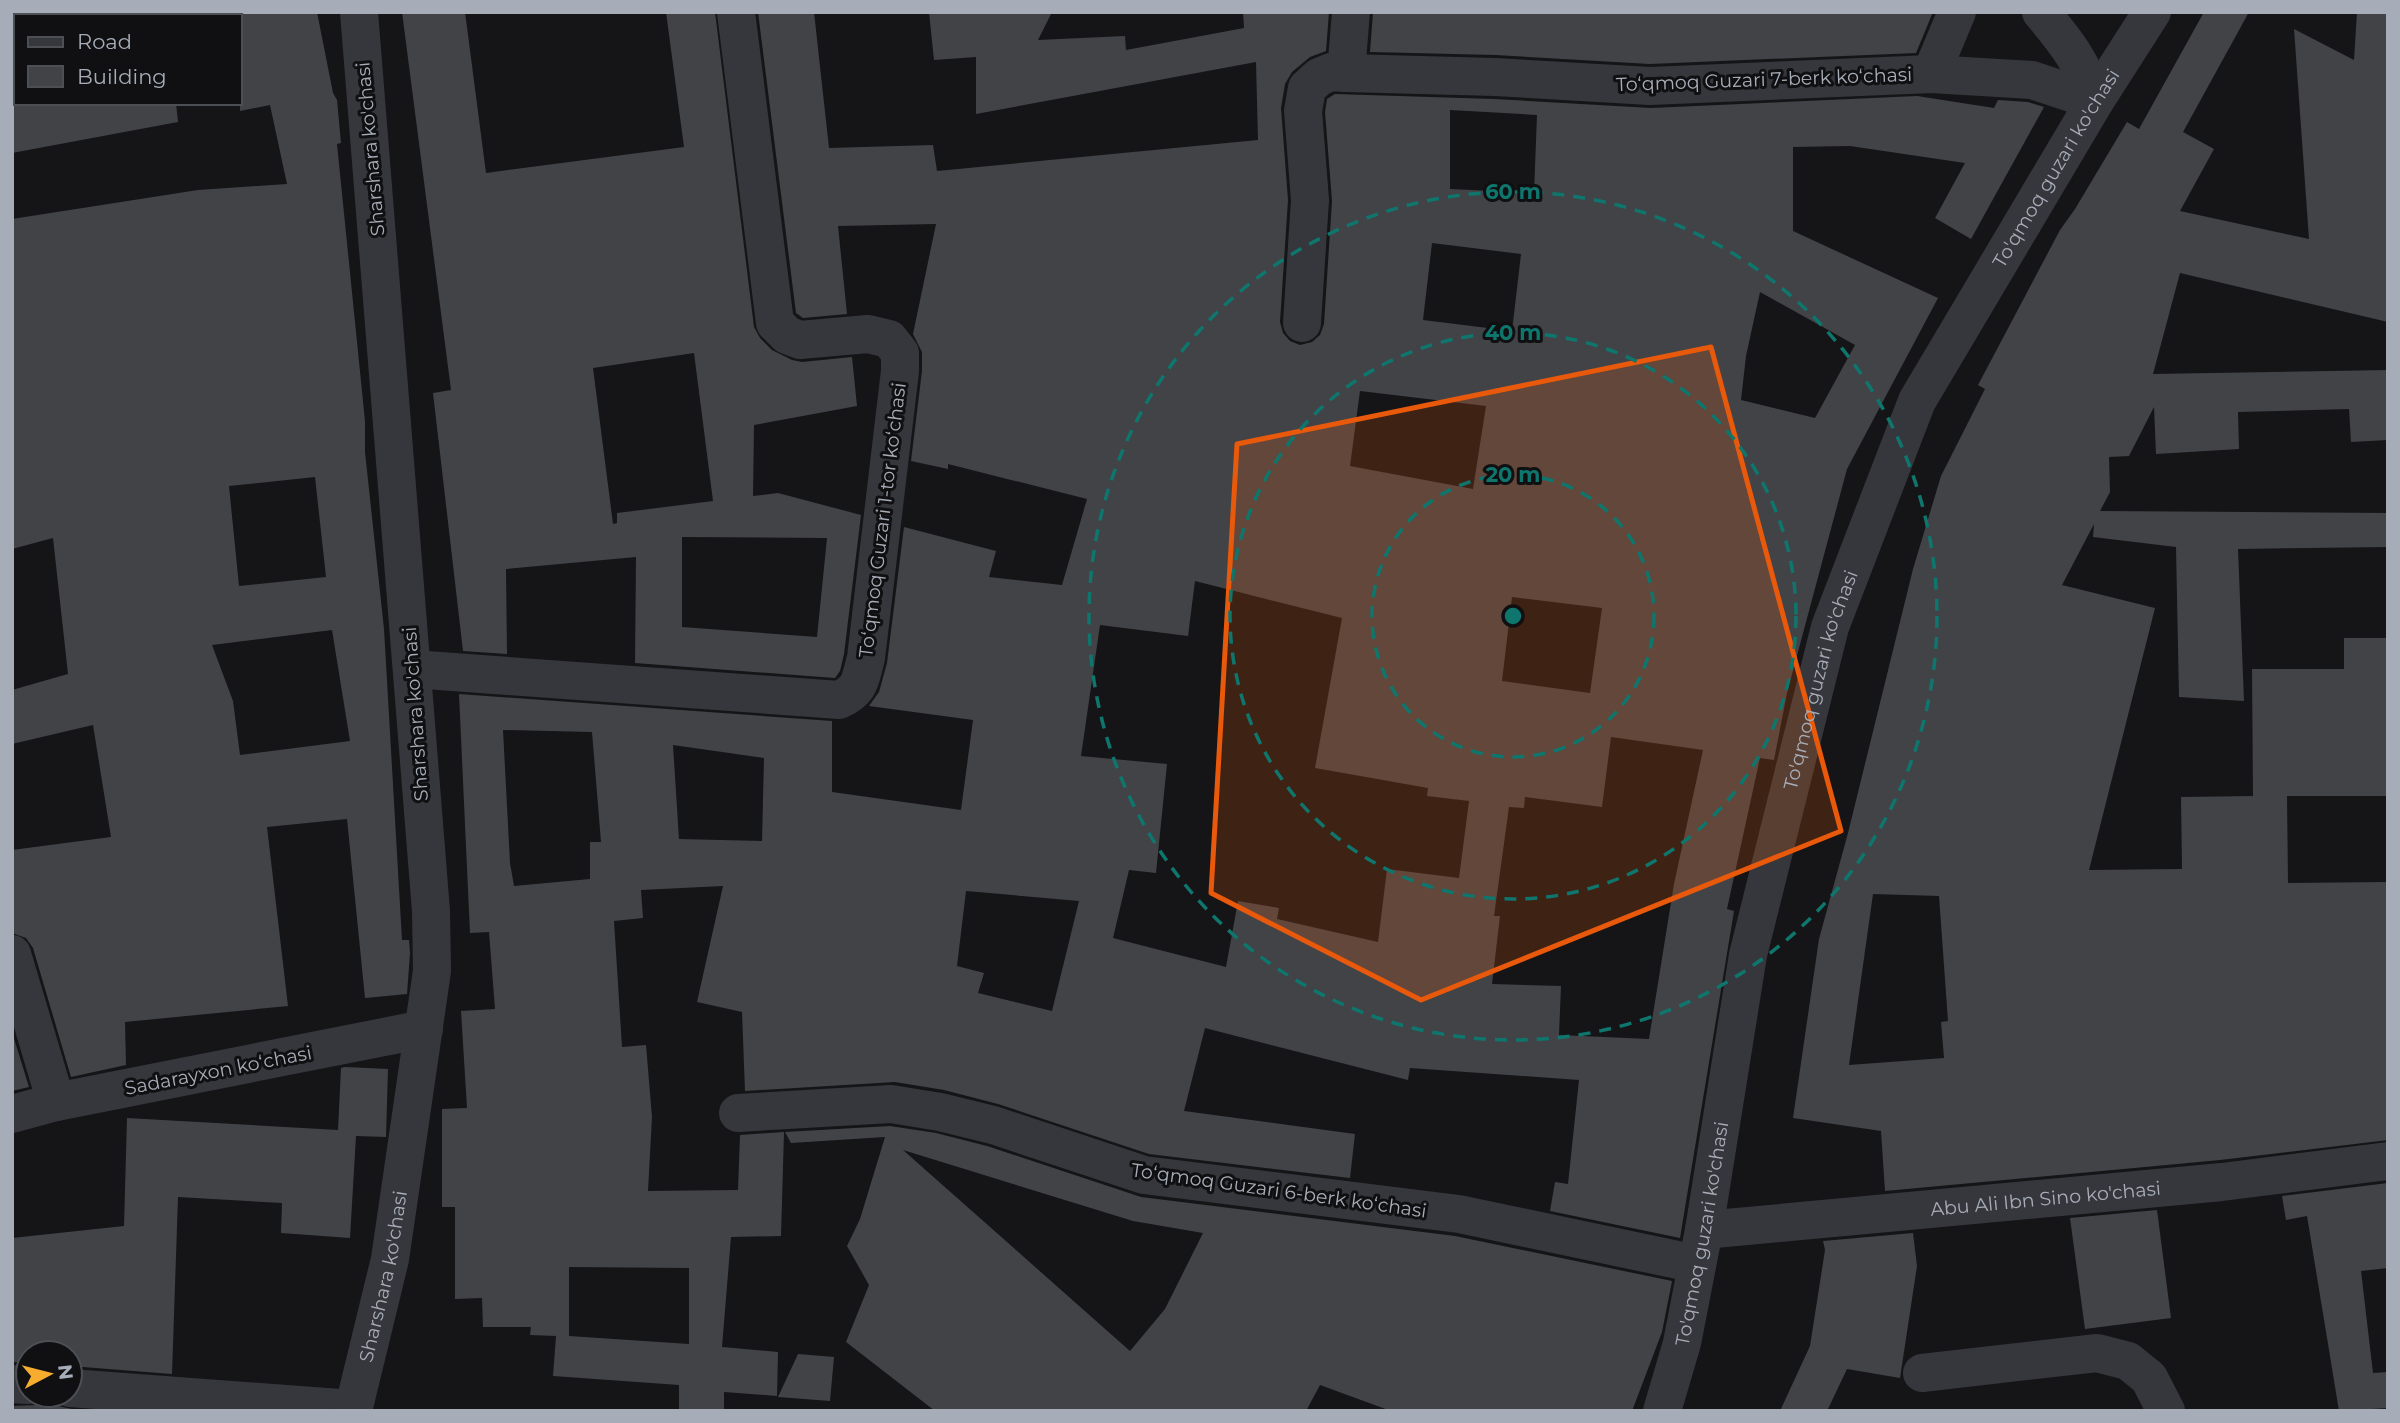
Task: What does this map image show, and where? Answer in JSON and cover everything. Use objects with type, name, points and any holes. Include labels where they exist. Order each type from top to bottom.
[{"type":"street","name":"Sharshara ko'chasi","points":[[353,1410],[390,1259],[432,971],[431,911],[359,12]]},
{"type":"street","name":"Toʻqmoq Guzari 1-tor koʻchasi","points":[[412,669],[839,700],[858,687],[866,658],[900,353],[889,339],[868,334],[800,340],[787,335],[775,323],[736,12]]},
{"type":"street","points":[[1346,73],[1351,12]]},
{"type":"street","points":[[1931,74],[1957,12]]},
{"type":"street","points":[[2040,12],[2070,46],[2088,80],[2095,101]]},
{"type":"street","name":"To'qmoq guzari ko'chasi","points":[[1662,1411],[1682,1343],[1701,1247],[1748,955],[1830,627],[1917,401],[2095,101],[2152,12]]},
{"type":"street","name":"Toʻqmoq Guzari 7-berk koʻchasi","points":[[1302,323],[1310,200],[1303,111],[1307,88],[1319,77],[1331,72],[1495,77],[1650,86],[1931,74],[2032,80],[2095,101]]},
{"type":"street","points":[[12,954],[56,1102]]},
{"type":"street","name":"Sadarayxon koʻchasi","points":[[12,1114],[56,1102],[424,1029]]},
{"type":"street","name":"Toʻqmoq Guzari 6-berk koʻchasi","points":[[738,1113],[891,1104],[993,1125],[1144,1175],[1701,1247]]},
{"type":"street","name":"Abu Ali Ibn Sino ko'chasi","points":[[1701,1247],[2388,1161]]},
{"type":"street","points":[[1922,1373],[2097,1353],[2127,1361],[2149,1378],[2166,1411]]},
{"type":"street","points":[[84,1389],[353,1410]]},
{"type":"highlighted area","points":[[1711,347],[1841,831],[1421,1000],[1211,893],[1237,444]]},
{"type":"building","points":[[240,12],[317,12],[333,93],[337,100],[341,143],[337,144],[384,629],[402,940],[409,940],[407,994],[365,998],[347,819],[267,827],[288,1006],[125,1022],[126,1065],[71,1077],[33,948],[26,938],[12,933],[12,850],[111,837],[93,725],[12,744],[12,690],[68,674],[53,538],[12,549],[12,219],[198,190],[287,184],[270,105],[240,111]],"holes":[[[315,477],[326,577],[239,586],[229,486]],[[332,630],[350,741],[240,755],[233,701],[212,645]]]},
{"type":"building","points":[[402,12],[465,12],[486,173],[684,147],[666,12],[715,12],[754,327],[772,350],[792,360],[802,362],[852,357],[857,406],[754,425],[753,496],[778,493],[861,515],[844,654],[840,671],[835,678],[635,663],[636,557],[506,569],[507,654],[463,651],[433,393],[451,390]],"holes":[[[694,353],[713,501],[617,513],[617,523],[613,524],[593,368]],[[682,537],[827,538],[817,637],[682,627]]]},
{"type":"building","points":[[758,12],[814,12],[829,148],[933,145],[937,171],[1258,140],[1256,62],[976,114],[976,57],[934,60],[929,12],[1052,12],[1038,40],[1125,36],[1126,50],[1244,28],[1243,12],[1329,12],[1326,51],[1310,57],[1292,72],[1285,84],[1281,108],[1288,200],[1280,322],[1283,333],[1290,341],[1300,345],[1312,342],[1320,335],[1324,324],[1332,201],[1325,112],[1327,99],[1335,94],[1651,108],[1917,96],[1994,108],[1998,100],[2028,102],[2044,107],[1971,239],[1935,218],[1965,163],[1850,146],[1793,147],[1793,231],[1938,298],[1847,469],[1787,693],[1774,760],[1760,758],[1727,909],[1734,911],[1680,1238],[1550,1211],[1555,1182],[1568,1184],[1579,1080],[1410,1068],[1408,1080],[1205,1028],[1184,1111],[1355,1134],[1350,1178],[1149,1154],[998,1104],[944,1090],[895,1082],[745,1091],[742,1012],[697,1002],[723,886],[641,890],[643,918],[614,921],[622,1047],[646,1045],[652,1117],[648,1191],[738,1190],[740,1135],[784,1132],[781,1236],[731,1237],[722,1347],[778,1352],[777,1396],[724,1392],[724,1411],[679,1411],[679,1385],[553,1376],[556,1336],[530,1335],[531,1327],[483,1327],[482,1298],[455,1299],[455,1207],[442,1207],[442,1109],[467,1108],[461,1011],[495,1009],[489,932],[470,933],[459,694],[832,721],[832,792],[961,810],[973,720],[869,706],[879,692],[887,663],[904,527],[996,551],[989,577],[1062,585],[1087,499],[948,464],[948,469],[911,461],[922,371],[922,352],[913,334],[936,224],[838,226],[847,314],[803,318],[796,313]],"holes":[[[1450,110],[1537,115],[1534,193],[1450,189]],[[1432,243],[1521,254],[1512,331],[1423,320]],[[1760,292],[1855,345],[1815,418],[1741,400],[1746,356]],[[1360,391],[1486,406],[1473,489],[1350,466]],[[1195,581],[1342,618],[1315,768],[1428,788],[1427,796],[1469,801],[1459,878],[1387,869],[1378,942],[1277,919],[1279,908],[1238,901],[1226,967],[1113,938],[1129,870],[1156,873],[1167,764],[1081,756],[1100,625],[1188,636]],[[1512,597],[1602,608],[1590,693],[1502,681]],[[503,730],[592,732],[601,842],[590,842],[590,879],[514,886],[510,863]],[[1611,737],[1703,750],[1674,884],[1649,1039],[1559,1035],[1561,986],[1492,984],[1500,916],[1494,916],[1509,807],[1524,808],[1525,797],[1602,807]],[[673,745],[764,758],[762,841],[679,839]],[[966,891],[1079,901],[1052,1011],[978,993],[984,973],[957,966]],[[569,1267],[689,1268],[689,1344],[569,1336]]]},
{"type":"building","points":[[1373,12],[1933,12],[1916,53],[1650,64],[1496,55],[1370,52]]},
{"type":"building","points":[[2204,12],[2249,12],[2183,132],[2214,149],[2180,211],[2309,239],[2294,29],[2354,60],[2357,12],[2388,12],[2388,322],[2180,273],[2153,374],[2388,370],[2388,440],[2351,442],[2349,409],[2238,412],[2239,449],[2156,454],[2154,407],[2129,456],[2109,457],[2110,492],[2100,511],[2388,513],[2388,547],[2238,549],[2244,701],[2179,697],[2176,547],[2093,537],[2094,524],[2062,585],[2155,608],[2089,870],[2182,869],[2181,797],[2255,796],[2252,669],[2344,669],[2344,638],[2388,638],[2388,796],[2287,796],[2288,883],[2388,882],[2388,1140],[2220,1160],[1885,1191],[1881,1131],[1793,1118],[1819,939],[1913,569],[1941,476],[1985,389],[1978,385],[2060,230],[2127,122],[2139,129]],"holes":[[[1873,894],[1939,896],[1948,1021],[1941,1022],[1944,1058],[1849,1065]]]},
{"type":"building","points":[[12,103],[176,105],[178,122],[12,153]]},
{"type":"building","points":[[12,1032],[29,1087],[12,1091]]},
{"type":"building","points":[[341,1068],[388,1069],[386,1137],[356,1136],[350,1238],[281,1233],[282,1203],[178,1197],[172,1374],[84,1367],[84,1339],[14,1339],[12,1362],[12,1238],[124,1226],[127,1118],[338,1130]]},
{"type":"building","points":[[890,1126],[936,1133],[987,1146],[1141,1197],[1455,1236],[1672,1281],[1662,1332],[1632,1411],[1391,1411],[1320,1385],[1306,1411],[935,1411],[846,1342],[869,1285],[847,1246],[860,1219],[885,1137],[791,1143],[785,1132]],"holes":[[[903,1150],[1133,1221],[1203,1233],[1165,1309],[1130,1351]]]},
{"type":"building","points":[[2388,1183],[2388,1268],[2361,1271],[2373,1373],[2388,1372],[2388,1408],[2339,1411],[2307,1216],[2286,1220],[2282,1196]]},
{"type":"building","points":[[2157,1210],[2171,1318],[2085,1329],[2070,1218]]},
{"type":"building","points":[[1913,1233],[1917,1266],[1900,1378],[1847,1369],[1827,1411],[1780,1411],[1810,1346],[1825,1250],[1823,1241]]},
{"type":"building","points":[[798,1354],[834,1357],[830,1401],[778,1397]]},
{"type":"building","points":[[12,1406],[14,1409],[81,1411],[12,1411]]}]
